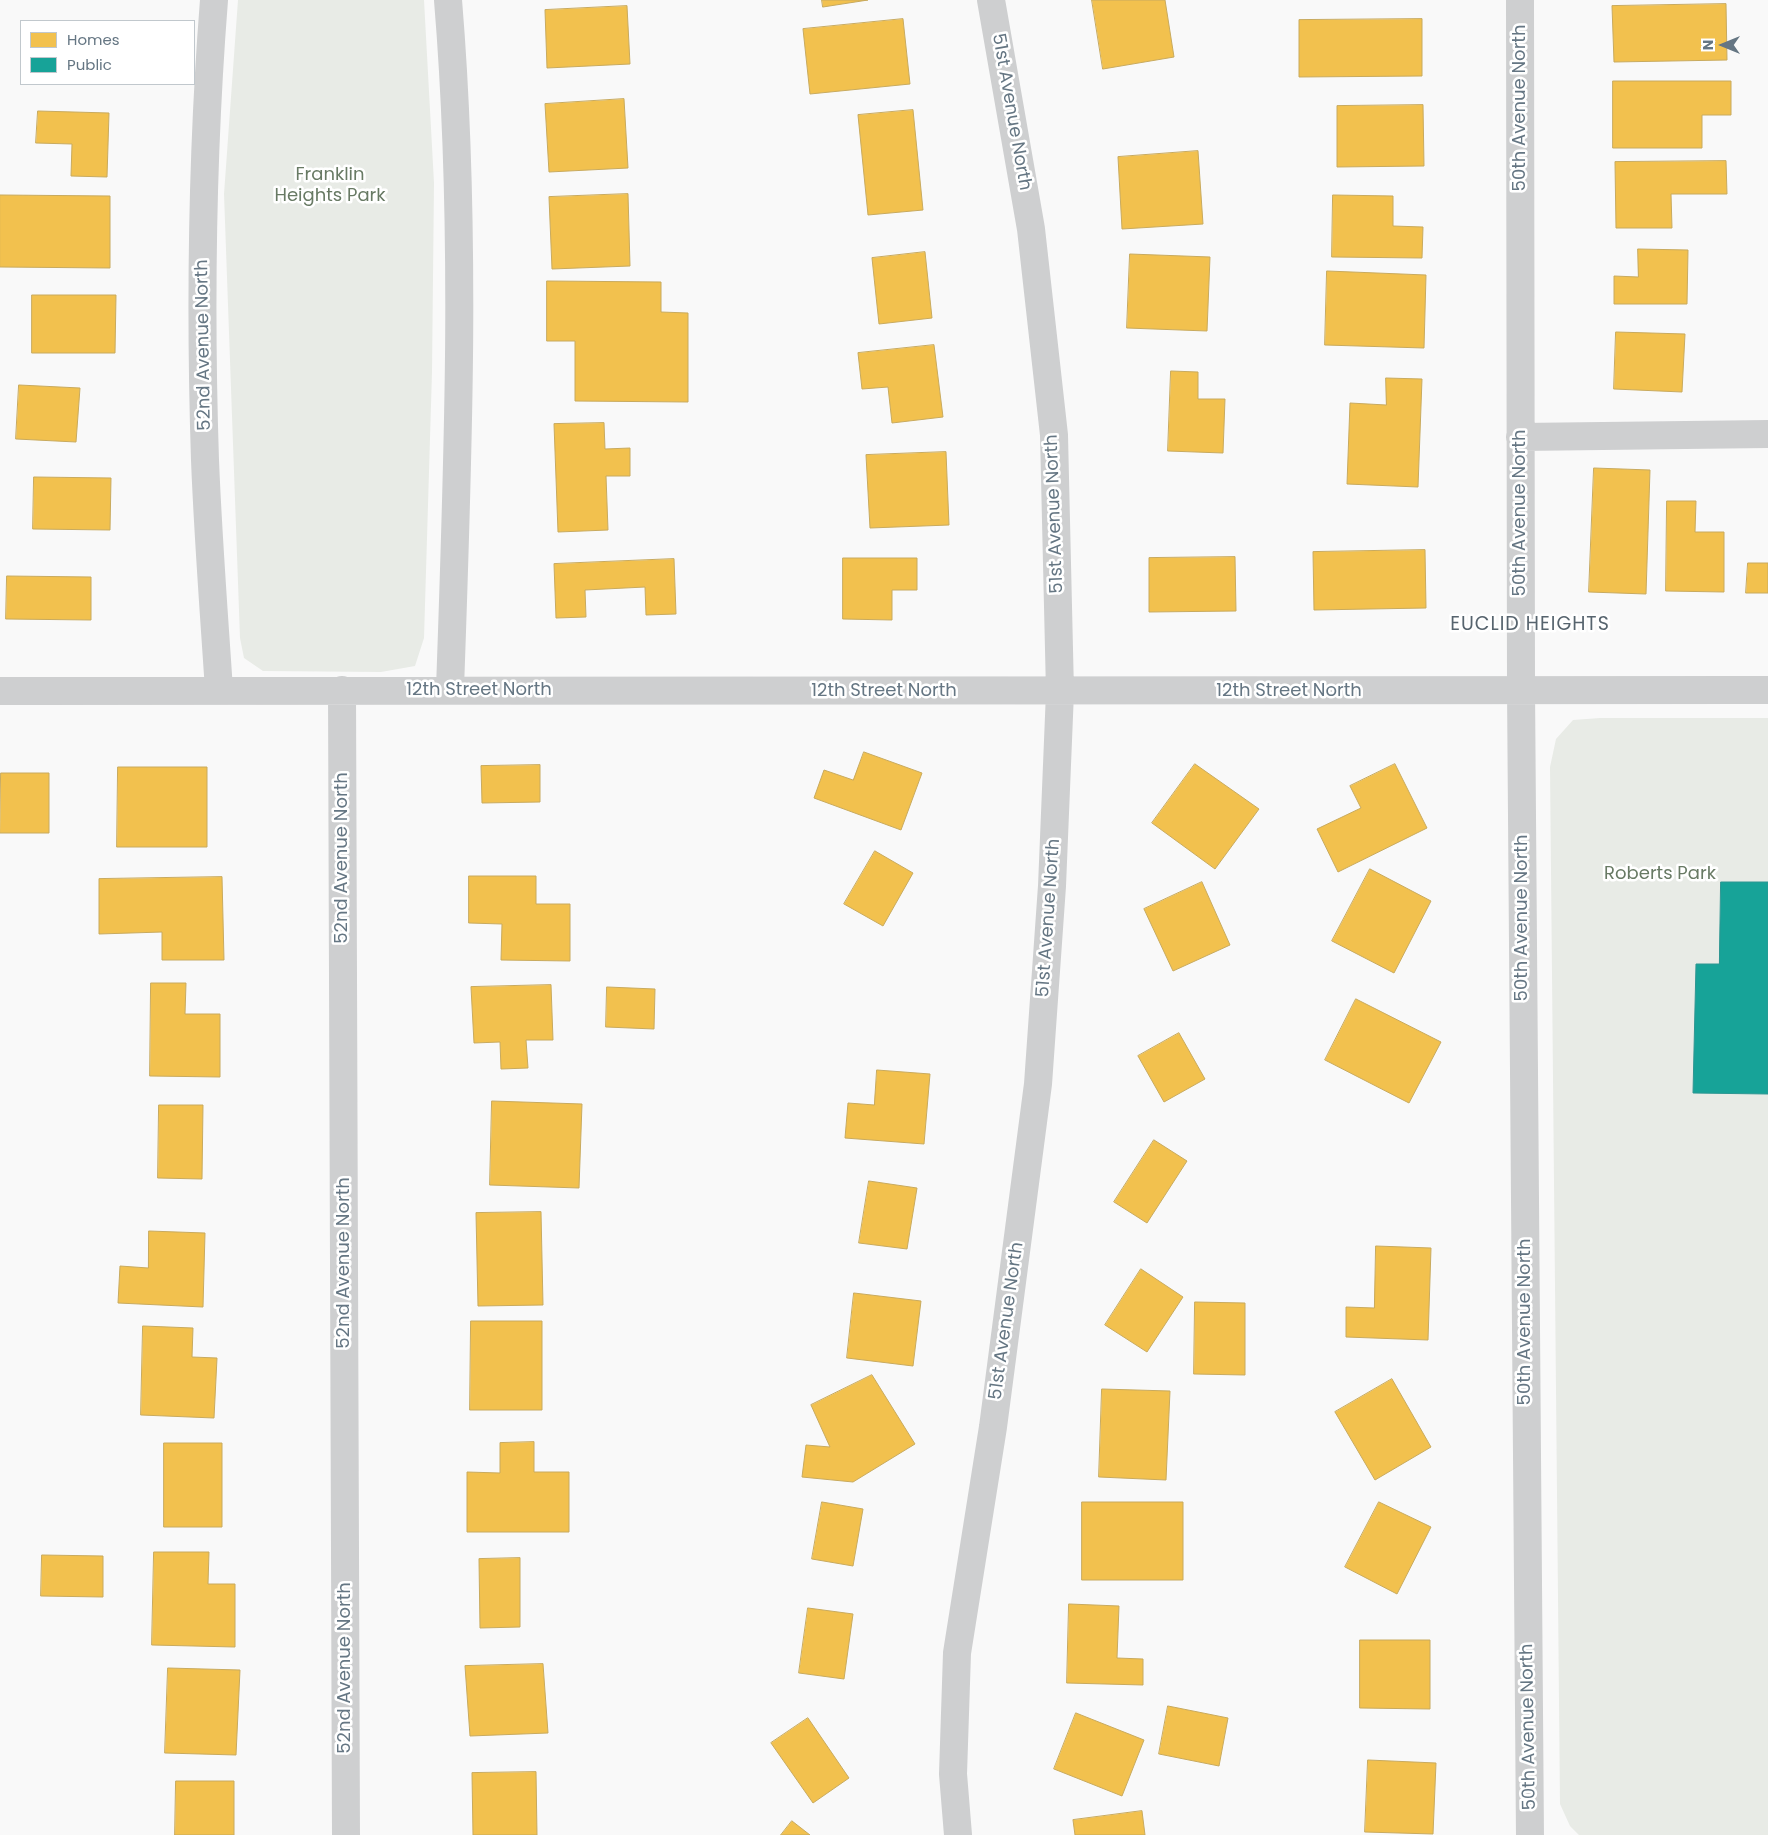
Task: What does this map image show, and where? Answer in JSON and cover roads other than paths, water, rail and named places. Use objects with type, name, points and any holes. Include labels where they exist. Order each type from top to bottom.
[{"type":"street","name":"52nd Avenue North","points":[[214,0],[207,84],[202,265],[206,461],[218,690]]},
{"type":"street","points":[[448,0],[456,169],[459,342],[450,689]]},
{"type":"street","name":"51st Avenue North","points":[[958,1835],[953,1774],[957,1653],[997,1398],[1038,1084],[1052,886],[1060,692],[1054,435],[1031,229],[991,0]]},
{"type":"street","name":"50th Avenue North","points":[[1520,0],[1520,689],[1530,1835]]},
{"type":"street","points":[[1520,437],[1768,434]]},
{"type":"street","name":"12th Street North","points":[[0,691],[450,689],[1060,692],[1520,689],[1768,690]]},
{"type":"street","name":"52nd Avenue North","points":[[342,690],[346,1835]]},
{"type":"district","name":"EUCLID HEIGHTS","points":[[1530,625]]},
{"type":"park label","name":"Franklin Heights Park","points":[[330,185]]},
{"type":"park label","name":"Roberts Park","points":[[1660,874]]}]
